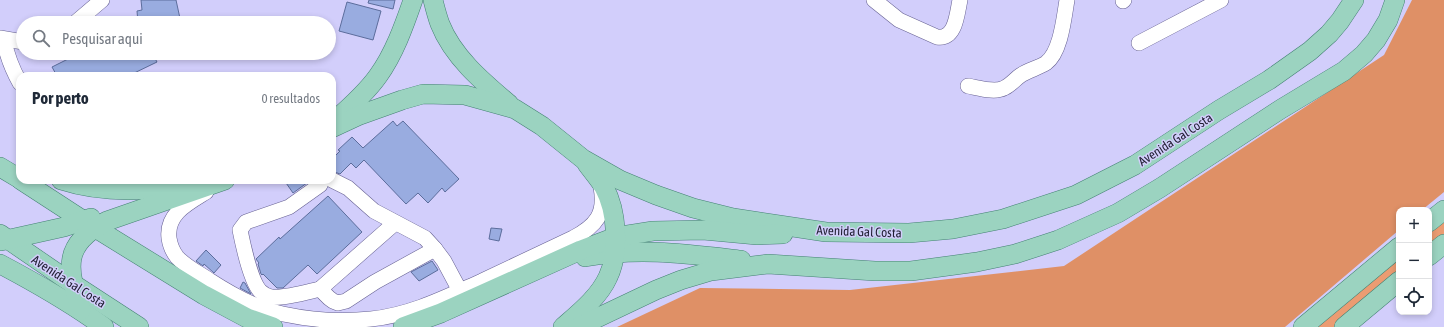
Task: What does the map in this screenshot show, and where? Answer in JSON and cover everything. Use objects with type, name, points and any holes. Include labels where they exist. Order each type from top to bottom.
[{"type":"main road","points":[[336,119],[356,101],[378,76],[391,52],[413,0]]},
{"type":"main road","points":[[432,0],[440,25],[450,44],[461,59],[485,84],[514,109]]},
{"type":"main road","name":"Avenida Gal Costa","points":[[336,126],[367,112],[423,94],[465,95],[514,109],[542,126],[583,159],[620,180],[693,208],[733,218],[826,232],[909,233],[952,229],[1003,219],[1076,195],[1135,165],[1268,80],[1310,51],[1329,34],[1354,0]]},
{"type":"main road","points":[[616,245],[768,264],[875,272],[911,271],[976,262],[1015,254],[1058,240],[1124,210],[1281,109],[1344,71],[1364,54],[1376,40],[1388,20],[1395,0]]},
{"type":"main road","points":[[0,153],[16,162]]},
{"type":"main road","points":[[563,327],[576,316],[600,290],[608,277],[616,245],[612,210],[604,188],[583,159]]},
{"type":"main road","points":[[0,167],[16,177]]},
{"type":"main road","points":[[27,184],[204,295],[247,318],[274,327]]},
{"type":"main road","points":[[80,184],[99,188],[129,191],[162,189],[193,184]]},
{"type":"main road","points":[[2,239],[64,227],[106,221],[215,184]]},
{"type":"main road","points":[[1432,220],[1444,210]]},
{"type":"main road","points":[[81,310],[72,284],[70,271],[76,247],[89,224]]},
{"type":"main road","points":[[402,326],[441,313],[550,264],[616,245],[653,230],[703,230],[757,235],[826,232]]},
{"type":"main road","name":"Avenida Gal Costa","points":[[2,239],[139,327]]},
{"type":"main road","points":[[1432,254],[1444,244]]},
{"type":"main road","points":[[1303,327],[1396,250]]},
{"type":"main road","points":[[0,264],[44,287],[81,310],[104,327]]},
{"type":"main road","points":[[578,327],[656,290],[681,280],[711,271],[768,264]]},
{"type":"main road","points":[[0,269],[22,275]]},
{"type":"main road","points":[[1344,327],[1396,284]]},
{"type":"street","points":[[83,16],[102,0]]},
{"type":"street","points":[[874,0],[899,20],[937,37],[943,38],[948,35],[954,26],[960,0]]},
{"type":"street","points":[[968,86],[996,90],[1003,89],[1020,75],[1052,58],[1062,28],[1067,0]]},
{"type":"street","points":[[1139,43],[1221,0]]},
{"type":"street","points":[[16,41],[2,39],[7,57],[16,76]]},
{"type":"street","points":[[336,182],[348,188],[374,211],[425,238],[444,261],[460,291]]},
{"type":"street","points":[[220,184],[189,202],[174,216],[170,225],[169,240],[176,256],[184,264],[242,299],[282,314],[327,320],[371,319],[400,314],[423,307],[573,238],[590,228],[596,222],[600,214],[602,203],[600,182]]},
{"type":"street","points":[[320,184],[289,207],[246,222],[240,230],[253,278],[260,291],[266,296],[272,298],[280,297],[320,289],[395,223]]},
{"type":"street","points":[[320,289],[333,301],[338,303],[346,301],[375,282],[435,249]]},
{"type":"shaded area","points":[[1412,0],[1444,0],[1444,192],[1426,207],[1396,207],[1396,233],[1285,327],[617,327],[700,288],[850,290],[1064,266],[1384,55]]},
{"type":"shaded area","points":[[1444,222],[1444,237],[1432,247],[1432,243],[1432,232]]},
{"type":"shaded area","points":[[1396,260],[1396,276],[1334,327],[1316,327]]},
{"type":"building","points":[[141,0],[176,0],[179,16],[137,16],[137,11],[142,10]]},
{"type":"building","points":[[369,0],[395,0],[393,9],[368,3]]},
{"type":"building","points":[[347,2],[381,11],[373,40],[339,31]]},
{"type":"building","points":[[66,60],[156,60],[157,62],[136,72],[55,72],[52,67]]},
{"type":"building","points":[[393,121],[397,126],[403,121],[459,179],[445,192],[442,188],[428,203],[418,193],[406,204],[364,160],[356,168],[351,163],[340,174],[336,172],[336,155],[340,151],[338,150],[352,137],[363,148]]},
{"type":"building","points":[[287,184],[305,184],[293,193]]},
{"type":"building","points":[[328,196],[362,232],[317,274],[308,265],[283,288],[277,288],[263,274],[261,274],[259,263],[256,259],[279,237],[280,239]]},
{"type":"building","points":[[491,228],[502,229],[499,241],[489,239]]},
{"type":"building","points":[[206,250],[221,265],[214,273],[204,264],[203,266],[196,261]]},
{"type":"building","points":[[432,261],[438,270],[419,281],[411,272]]},
{"type":"building","points":[[243,282],[245,283],[251,294],[240,288]]}]
